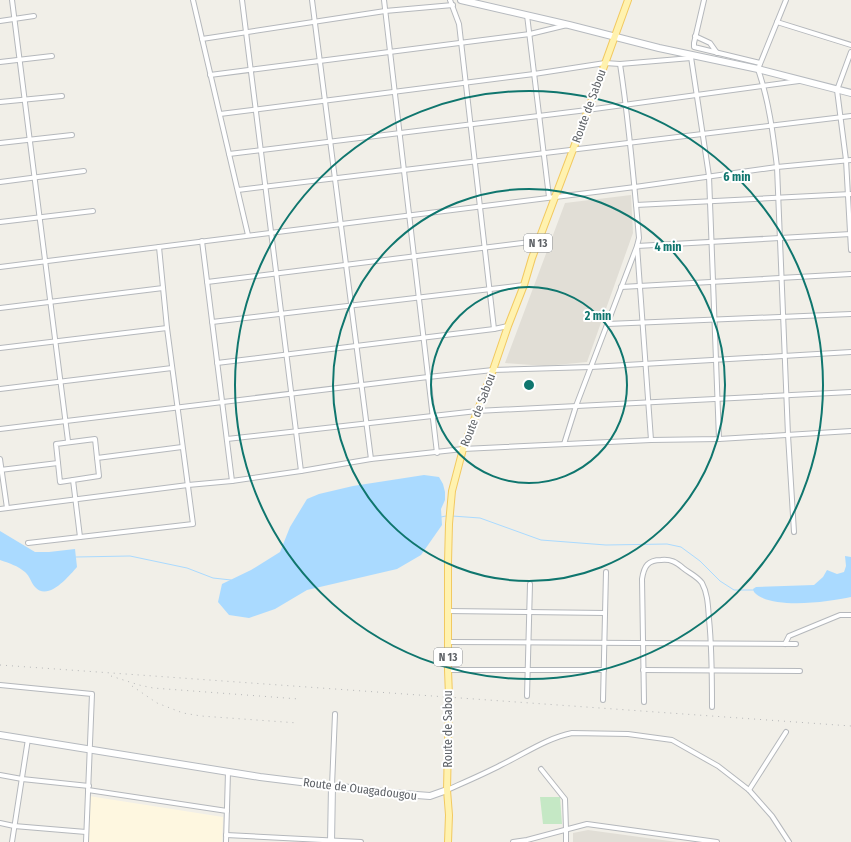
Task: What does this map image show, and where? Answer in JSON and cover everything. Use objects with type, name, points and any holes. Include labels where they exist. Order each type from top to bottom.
[{"type":"main road","name":"Route de Sabou","points":[[448,842],[448,524],[455,477],[463,449],[524,285],[552,197],[588,110],[628,0]]},
{"type":"street","points":[[12,0],[68,441]]},
{"type":"street","points":[[193,0],[248,235]]},
{"type":"street","points":[[242,0],[301,471]]},
{"type":"street","points":[[312,0],[371,459]]},
{"type":"street","points":[[384,0],[437,453]]},
{"type":"street","points":[[450,0],[459,24],[494,329]]},
{"type":"street","points":[[461,0],[692,56],[759,66]]},
{"type":"street","points":[[704,0],[695,36],[694,47],[802,80],[851,93]]},
{"type":"street","points":[[786,0],[759,66],[772,126],[777,167],[786,395],[794,532]]},
{"type":"street","points":[[202,39],[385,11],[453,5]]},
{"type":"street","points":[[527,15],[544,153],[552,197]]},
{"type":"street","points":[[0,21],[34,16]]},
{"type":"street","points":[[777,22],[851,45]]},
{"type":"street","points":[[210,75],[530,34],[569,25]]},
{"type":"street","points":[[695,36],[710,43],[717,53]]},
{"type":"street","points":[[851,52],[837,90],[849,194],[851,250]]},
{"type":"street","points":[[0,62],[52,56]]},
{"type":"street","points":[[220,114],[534,74],[605,63],[620,64],[692,56]]},
{"type":"street","points":[[692,56],[696,95],[709,176],[719,439]]},
{"type":"street","points":[[564,444],[576,406],[592,367],[639,238],[627,105],[620,64]]},
{"type":"street","points":[[229,154],[627,105],[802,80]]},
{"type":"street","points":[[0,102],[62,96]]},
{"type":"street","points":[[238,190],[851,116]]},
{"type":"street","points":[[0,143],[72,135]]},
{"type":"street","points":[[0,267],[635,187],[777,167],[851,160]]},
{"type":"street","points":[[0,182],[84,171]]},
{"type":"street","points":[[636,205],[849,194]]},
{"type":"street","points":[[0,222],[92,211]]},
{"type":"street","points":[[637,246],[851,234]]},
{"type":"street","points":[[202,241],[232,480]]},
{"type":"street","points":[[207,282],[538,241]]},
{"type":"street","points":[[637,246],[652,440]]},
{"type":"street","points":[[28,543],[193,524],[167,328],[159,247]]},
{"type":"street","points":[[621,287],[851,274]]},
{"type":"street","points":[[212,322],[524,285]]},
{"type":"street","points":[[0,308],[163,288]]},
{"type":"street","points":[[607,324],[851,314]]},
{"type":"street","points":[[217,363],[494,329],[508,326]]},
{"type":"street","points":[[0,348],[167,328]]},
{"type":"street","points":[[0,428],[428,376],[493,370],[592,367],[851,352]]},
{"type":"street","points":[[0,389],[172,368]]},
{"type":"street","points":[[226,439],[477,411],[851,392]]},
{"type":"street","points":[[0,509],[301,471],[371,459],[463,449],[652,440],[719,439],[851,431]]},
{"type":"street","points":[[96,439],[99,476],[60,482],[56,444],[68,441],[96,439]]},
{"type":"street","points":[[97,458],[182,447]]},
{"type":"street","points":[[0,459],[6,508]]},
{"type":"street","points":[[1,469],[58,463]]},
{"type":"street","points":[[73,480],[80,537]]},
{"type":"street","points":[[644,702],[641,582],[650,562],[665,559],[673,561],[698,578],[702,584],[707,599],[711,644],[712,707]]},
{"type":"street","points":[[603,700],[606,572]]},
{"type":"street","points":[[527,696],[530,584]]},
{"type":"street","points":[[447,611],[605,613]]},
{"type":"street","points":[[785,644],[789,636],[840,615],[851,615]]},
{"type":"street","points":[[448,642],[796,644]]},
{"type":"street","points":[[448,670],[604,670]]},
{"type":"street","points":[[643,670],[800,671]]},
{"type":"street","points":[[0,685],[92,694],[91,750],[86,842]]},
{"type":"street","points":[[331,842],[335,714]]},
{"type":"street","points":[[749,790],[786,732]]},
{"type":"street","name":"Route de Ouagadougou","points":[[0,735],[228,772],[421,796],[438,794],[499,766],[552,739],[572,733],[628,734],[672,740],[718,766],[749,790],[772,816],[789,842]]},
{"type":"street","points":[[12,842],[28,739]]},
{"type":"street","points":[[541,769],[565,799],[566,842]]},
{"type":"street","points":[[226,842],[228,772]]},
{"type":"street","points":[[0,775],[227,811]]},
{"type":"street","points":[[0,823],[14,826],[86,832]]},
{"type":"street","points":[[514,842],[587,824],[717,842]]},
{"type":"street","points":[[226,835],[331,842],[361,842]]},
{"type":"shaded area","points":[[631,195],[633,233],[587,362],[545,366],[505,363],[565,203]]},
{"type":"shaded area","points":[[89,796],[223,817],[222,842],[87,842]]},
{"type":"shaded area","points":[[588,830],[677,842],[573,842],[573,833]]},
{"type":"green space","points":[[540,797],[560,797],[562,824],[543,824]]},
{"type":"water","points":[[424,475],[439,477],[443,484],[445,500],[441,509],[442,525],[421,555],[397,569],[307,590],[275,609],[249,618],[229,615],[218,602],[222,584],[251,570],[280,552],[290,527],[307,499],[319,494],[353,486]]},
{"type":"water","points":[[0,531],[35,552],[75,549],[77,567],[64,581],[52,590],[40,591],[32,584],[28,575],[22,570],[0,560]]},
{"type":"water","points":[[845,556],[851,557],[851,597],[829,601],[786,603],[762,598],[754,592],[753,589],[756,587],[814,585],[823,577],[827,570],[837,574],[844,572],[846,566]]},
{"type":"waterway","points":[[441,517],[446,516]]},
{"type":"waterway","points":[[452,516],[480,518],[541,540],[606,545],[667,544],[681,547],[700,561],[720,581],[734,590],[754,590]]},
{"type":"waterway","points":[[76,557],[130,556],[187,568],[213,578],[231,580]]},
{"type":"railway","points":[[0,665],[851,726]]},
{"type":"railway","points":[[111,676],[153,688],[299,699]]},
{"type":"railway","points":[[132,686],[157,703],[183,713],[201,716],[298,723]]}]
